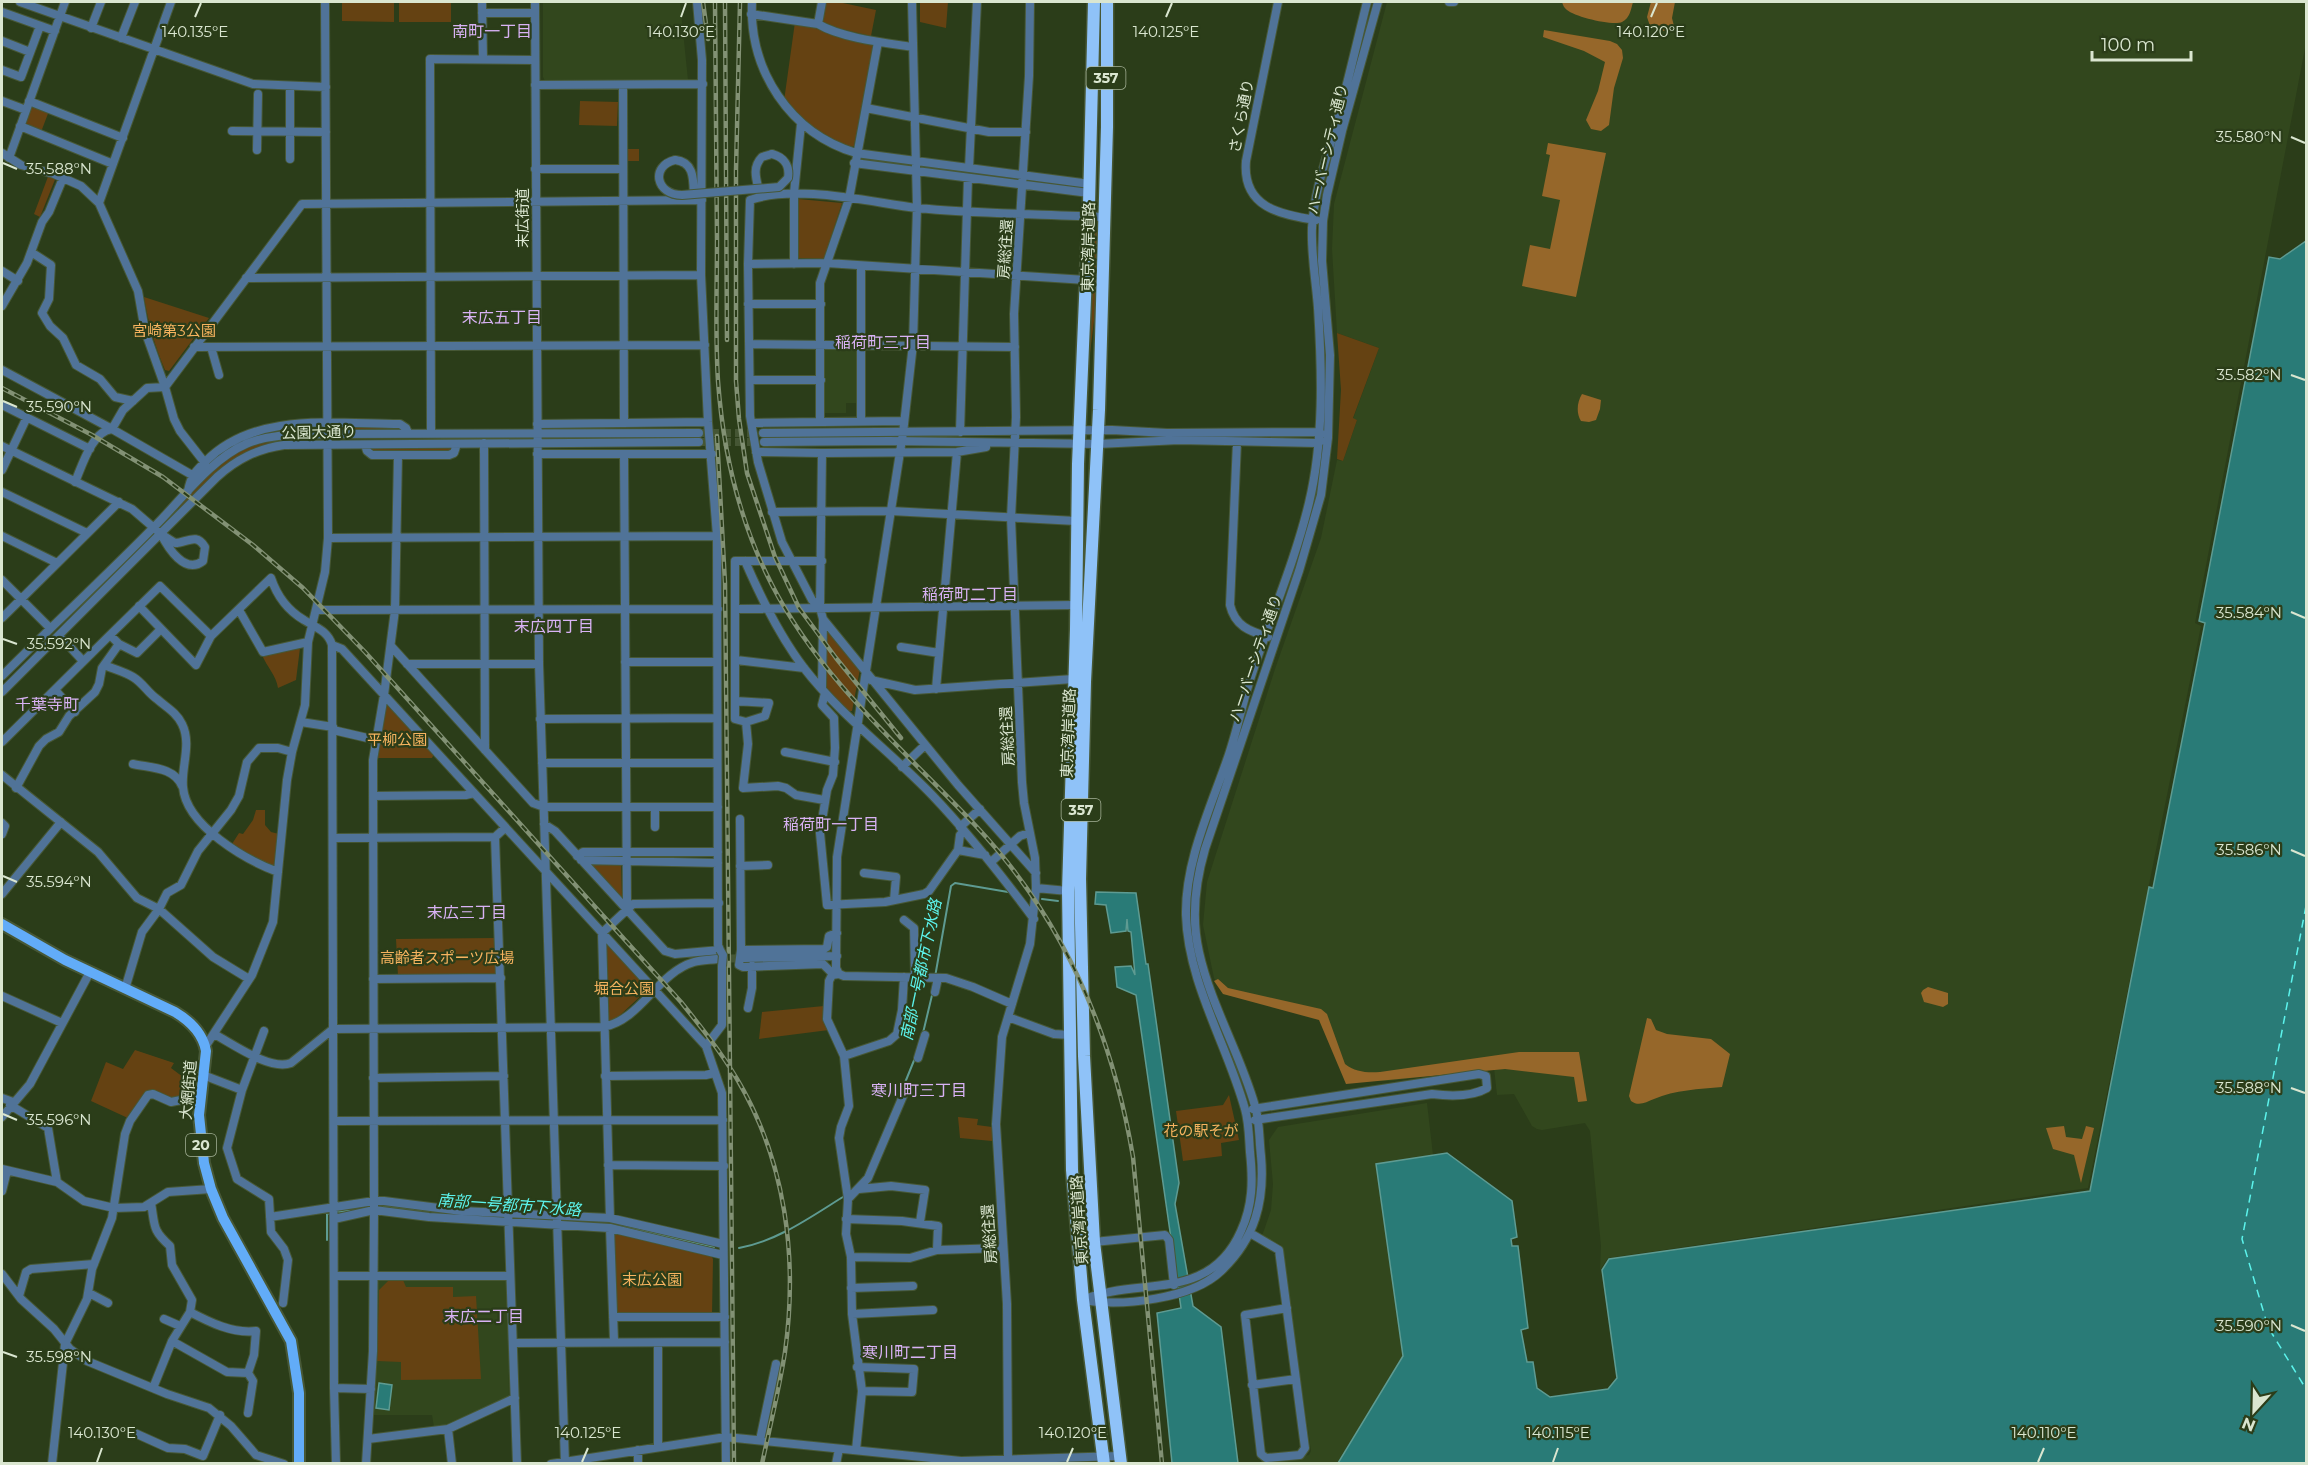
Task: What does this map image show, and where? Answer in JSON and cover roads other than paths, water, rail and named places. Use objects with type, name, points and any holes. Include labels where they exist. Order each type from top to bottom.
[{"type":"highway","name":"東京湾岸道路","points":[[1094,2],[1089,216],[1078,444],[1068,891],[1071,1147],[1083,1300],[1104,1460]]},
{"type":"highway","name":"東京湾岸道路","points":[[1107,2],[1098,444],[1085,682],[1080,847],[1084,1056],[1094,1242],[1120,1460]]},
{"type":"main road","name":"大網街道","points":[[2,924],[41,947],[187,1020],[200,1035],[205,1047],[199,1127],[202,1153],[211,1190],[223,1218],[291,1341],[299,1393],[299,1464]]},
{"type":"street","points":[[20,2],[253,84],[326,87]]},
{"type":"street","points":[[65,2],[20,126],[5,156],[21,165],[81,186],[99,203],[138,291],[145,331],[174,419],[180,431],[205,463]]},
{"type":"street","points":[[91,28],[101,2]]},
{"type":"street","points":[[121,38],[135,2]]},
{"type":"street","points":[[99,203],[171,2]]},
{"type":"street","points":[[205,1047],[249,979],[270,932],[292,752],[305,705],[308,642],[325,572],[328,538],[325,2]]},
{"type":"street","points":[[482,2],[483,59]]},
{"type":"street","name":"末広街道","points":[[535,2],[538,664],[565,1462]]},
{"type":"street","points":[[697,2],[703,84],[698,200],[708,422],[717,536],[718,945],[723,955],[720,963],[722,1025],[706,1046]]},
{"type":"street","points":[[752,2],[751,14],[766,77],[782,102],[801,124],[825,141],[856,153],[1023,175],[1089,189]]},
{"type":"street","points":[[818,24],[822,2]]},
{"type":"street","points":[[842,974],[836,968],[837,857],[868,677],[913,344],[917,172],[912,2]]},
{"type":"street","points":[[969,168],[977,2]]},
{"type":"street","name":"房総往還","points":[[1008,1462],[1007,1304],[996,1124],[1000,1051],[1030,944],[1036,888],[1035,858],[1024,803],[1011,518],[1016,431],[1014,314],[1026,132],[1030,2]]},
{"type":"street","name":"さくら通り","points":[[1278,2],[1245,161],[1246,177],[1252,192],[1265,207],[1284,215],[1323,221]]},
{"type":"street","name":"ハーバーシティ通り","points":[[1100,1298],[1174,1285],[1199,1274],[1228,1252],[1239,1236],[1246,1219],[1253,1182],[1247,1122],[1194,967],[1188,934],[1187,892],[1194,859],[1232,747],[1249,685],[1309,502],[1318,432],[1320,357],[1312,257],[1313,220],[1322,170],[1367,2]]},
{"type":"street","name":"ハーバーシティ通り","points":[[1100,1298],[1176,1295],[1193,1290],[1214,1278],[1226,1267],[1256,1223],[1262,1194],[1256,1109],[1243,1069],[1205,978],[1196,933],[1194,903],[1205,849],[1314,522],[1323,484],[1328,438],[1330,355],[1322,261],[1323,221],[1342,131],[1378,2]]},
{"type":"street","points":[[2,12],[55,31]]},
{"type":"street","points":[[482,13],[535,13]]},
{"type":"street","points":[[751,14],[818,24],[826,29],[878,42],[913,47]]},
{"type":"street","points":[[2,70],[21,77],[40,26]]},
{"type":"street","points":[[2,41],[30,52]]},
{"type":"street","points":[[820,422],[820,283],[849,199],[878,42]]},
{"type":"street","points":[[431,433],[430,59],[535,60]]},
{"type":"street","points":[[535,85],[703,84]]},
{"type":"street","points":[[623,85],[624,423]]},
{"type":"street","points":[[290,87],[290,159]]},
{"type":"street","points":[[257,150],[258,94]]},
{"type":"street","points":[[2,101],[26,110]]},
{"type":"street","points":[[29,101],[123,138]]},
{"type":"street","points":[[866,108],[989,132],[1026,132]]},
{"type":"street","points":[[794,264],[794,193],[801,124]]},
{"type":"street","points":[[20,126],[113,164]]},
{"type":"street","points":[[232,130],[326,132]]},
{"type":"street","points":[[698,200],[694,192],[693,176],[689,166],[680,160],[667,162],[661,170],[659,180],[663,189],[671,194],[682,195],[691,194],[701,193],[721,191],[752,189],[760,189],[774,189],[784,183],[789,173],[785,161],[776,155],[765,155],[756,164],[755,171],[758,188],[760,196]]},
{"type":"street","points":[[854,163],[1023,185],[1089,189]]},
{"type":"street","points":[[535,169],[623,169]]},
{"type":"street","points":[[2,306],[18,281],[63,178]]},
{"type":"street","points":[[960,432],[968,178]]},
{"type":"street","points":[[820,608],[812,600],[791,561],[772,512],[756,452],[752,423],[747,264],[750,200],[760,196],[794,193],[967,212],[1104,217]]},
{"type":"street","points":[[165,387],[302,204],[698,200]]},
{"type":"street","points":[[31,252],[51,265],[48,299],[42,313],[50,327],[63,338],[76,365],[100,379],[115,397],[133,401]]},
{"type":"street","points":[[747,264],[827,263],[916,271],[1086,280]]},
{"type":"street","points":[[861,267],[861,421]]},
{"type":"street","points":[[2,271],[18,281]]},
{"type":"street","points":[[246,278],[701,275]]},
{"type":"street","points":[[748,304],[820,304]]},
{"type":"street","points":[[749,344],[913,344],[1015,347]]},
{"type":"street","points":[[194,347],[705,345]]},
{"type":"street","points":[[212,347],[219,375]]},
{"type":"street","points":[[2,370],[192,475]]},
{"type":"street","points":[[750,380],[820,380]]},
{"type":"street","points":[[112,429],[123,410],[147,388],[165,387]]},
{"type":"street","points":[[2,405],[90,449]]},
{"type":"street","points":[[2,470],[27,417]]},
{"type":"street","points":[[537,424],[708,422]]},
{"type":"street","points":[[752,423],[904,422]]},
{"type":"street","points":[[188,492],[192,475],[205,463],[234,440],[261,429],[288,425],[400,424],[406,428],[408,433]]},
{"type":"street","points":[[75,482],[90,449],[106,429],[112,429]]},
{"type":"street","points":[[764,442],[902,437],[960,432],[1079,430],[1167,433],[1318,432],[1328,438]]},
{"type":"street","name":"公園大通り","points":[[2,676],[220,459],[249,442],[277,436],[408,433],[537,439],[699,438]]},
{"type":"street","points":[[763,433],[902,437],[995,444],[1098,444],[1179,440],[1317,443],[1328,438]]},
{"type":"street","name":"公園大通り","points":[[2,692],[217,477],[241,458],[275,446],[457,444],[537,439]]},
{"type":"street","points":[[1237,442],[1230,605],[1240,625],[1250,631],[1275,639]]},
{"type":"street","points":[[484,443],[485,750]]},
{"type":"street","points":[[365,445],[370,454],[449,455],[454,453],[457,444]]},
{"type":"street","points":[[756,452],[957,452],[995,444]]},
{"type":"street","points":[[2,446],[132,509],[175,543],[190,538],[198,540],[205,547],[203,561],[195,565],[185,564],[166,544],[161,534]]},
{"type":"street","points":[[936,689],[957,452]]},
{"type":"street","points":[[822,453],[820,608],[824,691],[822,705],[834,718],[835,762],[824,800],[820,833],[827,905],[919,897],[929,891],[958,850],[962,829],[980,809]]},
{"type":"street","points":[[537,454],[712,454]]},
{"type":"street","points":[[624,454],[627,909]]},
{"type":"street","points":[[366,1464],[371,1389],[375,1121],[372,760],[384,695],[395,610],[398,455]]},
{"type":"street","points":[[2,492],[87,533]]},
{"type":"street","points":[[2,618],[119,502]]},
{"type":"street","points":[[772,512],[891,512],[1077,521]]},
{"type":"street","points":[[2,536],[57,563]]},
{"type":"street","points":[[328,538],[717,536]]},
{"type":"street","points":[[735,701],[769,703],[765,716],[746,722],[735,719],[735,701],[735,660],[735,609],[735,561],[822,561]]},
{"type":"street","points":[[745,561],[766,609],[804,668],[858,725],[932,795],[991,862],[1034,919]]},
{"type":"street","points":[[139,606],[196,665],[211,636],[271,578],[280,600],[324,632],[332,645],[336,1464]]},
{"type":"street","points":[[2,580],[50,627]]},
{"type":"street","points":[[2,742],[160,586],[211,636]]},
{"type":"street","points":[[735,609],[1076,605]]},
{"type":"street","points":[[316,610],[718,609]]},
{"type":"street","points":[[240,610],[263,652],[308,642]]},
{"type":"street","points":[[822,620],[925,745],[1036,873]]},
{"type":"street","points":[[110,635],[119,644],[137,653],[161,629]]},
{"type":"street","points":[[59,635],[84,661]]},
{"type":"street","points":[[16,788],[39,746],[59,732],[69,716],[95,692],[102,668],[119,644]]},
{"type":"street","points":[[332,645],[342,649],[706,1046],[722,1093],[726,1464]]},
{"type":"street","points":[[391,646],[533,803],[543,807],[718,807]]},
{"type":"street","points":[[901,647],[939,653]]},
{"type":"street","points":[[735,660],[804,668]]},
{"type":"street","points":[[625,662],[716,662]]},
{"type":"street","points":[[407,664],[538,664]]},
{"type":"street","points":[[104,665],[134,678],[179,719],[187,735],[183,788],[186,801],[198,819],[212,833],[241,854],[278,872]]},
{"type":"street","points":[[868,677],[915,690],[1073,679]]},
{"type":"street","points":[[55,690],[75,712]]},
{"type":"street","points":[[540,719],[716,718]]},
{"type":"street","points":[[301,722],[376,740]]},
{"type":"street","points":[[746,722],[748,744],[743,788],[778,786],[796,795],[824,800]]},
{"type":"street","points":[[902,766],[925,745]]},
{"type":"street","points":[[125,989],[142,932],[159,909],[167,893],[181,885],[198,851],[231,810],[239,796],[247,762],[259,748],[278,748],[292,752]]},
{"type":"street","points":[[785,752],[835,762]]},
{"type":"street","points":[[542,763],[717,763]]},
{"type":"street","points":[[133,764],[168,771],[175,776],[183,788]]},
{"type":"street","points":[[2,775],[105,859],[137,898],[159,909],[213,957],[249,979]]},
{"type":"street","points":[[373,796],[474,793]]},
{"type":"street","points":[[655,808],[655,827]]},
{"type":"street","points":[[740,819],[743,954],[740,965],[743,967],[823,964],[832,972],[842,974]]},
{"type":"street","points":[[2,894],[61,822]]},
{"type":"street","points":[[2,823],[5,826],[2,834]]},
{"type":"street","points":[[544,824],[555,831],[665,951],[675,954],[720,950]]},
{"type":"street","points":[[333,838],[495,837],[505,828]]},
{"type":"street","points":[[991,862],[1020,836],[1029,833]]},
{"type":"street","points":[[495,837],[517,1464]]},
{"type":"street","points":[[958,850],[985,855]]},
{"type":"street","points":[[579,858],[582,852],[718,862]]},
{"type":"street","points":[[626,856],[718,852]]},
{"type":"street","points":[[740,866],[768,865]]},
{"type":"street","points":[[864,873],[896,877],[894,900]]},
{"type":"street","points":[[1036,888],[1068,891]]},
{"type":"street","points":[[609,1218],[602,933],[633,904],[718,903]]},
{"type":"street","points":[[904,920],[914,928],[915,977]]},
{"type":"street","points":[[743,954],[824,949],[827,947],[829,936],[837,933]]},
{"type":"street","points":[[743,954],[837,956]]},
{"type":"street","points":[[214,1034],[254,1056],[279,1065],[291,1063],[333,1029],[603,1027],[622,1021],[686,965],[701,960],[720,963]]},
{"type":"street","points":[[748,1008],[752,988],[752,966]]},
{"type":"street","points":[[2,1117],[30,1084],[90,972]]},
{"type":"street","points":[[856,1450],[862,1391],[857,1367],[852,1314],[851,1257],[846,1234],[847,1196],[839,1138],[849,1106],[844,1056],[827,1019],[829,981],[832,975],[842,974],[936,978],[973,987],[1012,1004]]},
{"type":"street","points":[[844,1056],[889,1041],[897,1034],[902,1010],[904,977]]},
{"type":"street","points":[[373,979],[501,978]]},
{"type":"street","points":[[935,992],[936,978]]},
{"type":"street","points":[[2,996],[62,1023]]},
{"type":"street","points":[[1008,1017],[1054,1034],[1070,1035]]},
{"type":"street","points":[[264,1031],[242,1090],[227,1148],[237,1179],[269,1199],[272,1232],[284,1249],[288,1260],[283,1303]]},
{"type":"street","points":[[918,1058],[925,1035]]},
{"type":"street","points":[[605,1076],[714,1073]]},
{"type":"street","points":[[1245,1111],[1479,1074],[1485,1076],[1487,1082],[1486,1089],[1480,1092],[1431,1094],[1247,1122]]},
{"type":"street","points":[[203,1075],[242,1090]]},
{"type":"street","points":[[374,1078],[504,1076]]},
{"type":"street","points":[[52,1464],[66,1344],[82,1313],[93,1264],[107,1234],[114,1208],[125,1134],[130,1121],[148,1095],[153,1094],[171,1102],[201,1096]]},
{"type":"street","points":[[847,1196],[859,1189],[868,1178],[903,1096]]},
{"type":"street","points":[[2,1098],[42,1122],[50,1130],[57,1182]]},
{"type":"street","points":[[334,1121],[723,1120]]},
{"type":"street","points":[[608,1166],[723,1166]]},
{"type":"street","points":[[2,1191],[4,1170],[57,1182],[84,1201],[114,1208],[134,1209],[151,1203],[168,1192],[211,1190]]},
{"type":"street","points":[[859,1189],[891,1186],[925,1190],[920,1222]]},
{"type":"street","points":[[151,1203],[156,1232],[160,1239],[170,1246],[172,1264],[192,1300],[190,1312],[172,1341],[153,1388]]},
{"type":"street","points":[[270,1217],[333,1214],[374,1205],[429,1217],[557,1215],[609,1218],[723,1244]]},
{"type":"street","points":[[508,1217],[610,1228],[723,1255]]},
{"type":"street","points":[[846,1219],[920,1222],[938,1226],[937,1250]]},
{"type":"street","points":[[610,1228],[614,1341]]},
{"type":"street","points":[[1250,1233],[1279,1250],[1287,1308],[1305,1448],[1300,1455],[1266,1458],[1261,1454],[1245,1315],[1287,1308]]},
{"type":"street","points":[[1094,1242],[1165,1235],[1169,1240],[1174,1285]]},
{"type":"street","points":[[851,1257],[910,1257],[937,1250],[1004,1248]]},
{"type":"street","points":[[19,1296],[26,1272],[31,1269],[93,1264]]},
{"type":"street","points":[[2,1274],[11,1288],[54,1329],[66,1344],[87,1361],[209,1408],[220,1415],[256,1455],[284,1464]]},
{"type":"street","points":[[334,1276],[510,1276]]},
{"type":"street","points":[[851,1288],[913,1286]]},
{"type":"street","points":[[2,1292],[11,1288]]},
{"type":"street","points":[[88,1293],[108,1303]]},
{"type":"street","points":[[1083,1300],[1100,1298]]},
{"type":"street","points":[[852,1314],[933,1310]]},
{"type":"street","points":[[190,1312],[213,1324],[250,1332],[256,1331],[254,1355],[248,1373]]},
{"type":"street","points":[[613,1317],[725,1317]]},
{"type":"street","points":[[164,1319],[180,1326]]},
{"type":"street","points":[[172,1341],[227,1372],[248,1373]]},
{"type":"street","points":[[513,1343],[725,1342]]},
{"type":"street","points":[[658,1343],[658,1447]]},
{"type":"street","points":[[760,1440],[776,1364]]},
{"type":"street","points":[[857,1367],[914,1369],[912,1392],[862,1391]]},
{"type":"street","points":[[248,1373],[253,1381],[248,1413]]},
{"type":"street","points":[[1252,1384],[1296,1379]]},
{"type":"street","points":[[334,1388],[371,1389]]},
{"type":"street","points":[[368,1439],[448,1429],[515,1398]]},
{"type":"street","points":[[128,1430],[168,1448],[185,1449],[203,1456],[220,1415]]},
{"type":"street","points":[[448,1429],[452,1464]]},
{"type":"street","points":[[551,1464],[726,1437],[961,1462],[1120,1460]]},
{"type":"street","points":[[837,1464],[839,1449]]},
{"type":"street","points":[[638,1450],[638,1464]]},
{"type":"water","points":[[2306,241],[2306,1463],[1338,1463],[1403,1356],[1376,1164],[1447,1153],[1512,1201],[1517,1237],[1511,1239],[1512,1246],[1518,1246],[1528,1328],[1521,1330],[1527,1362],[1533,1362],[1537,1388],[1550,1397],[1608,1389],[1617,1378],[1602,1270],[1609,1259],[2090,1191],[2149,887],[2153,888],[2205,623],[2199,621],[2269,257],[2280,259]]},
{"type":"water","points":[[1096,892],[1136,893],[1179,1183],[1175,1204],[1193,1306],[1221,1327],[1238,1463],[1172,1463],[1157,1313],[1181,1308],[1136,995],[1117,987],[1115,967],[1131,966],[1135,975],[1131,932],[1128,931],[1127,919],[1126,931],[1111,933],[1106,905],[1095,904]]},
{"type":"water","points":[[379,1383],[392,1385],[389,1410],[376,1408]]},
{"type":"waterway","name":"南部一号都市下水路","points":[[935,977],[951,886],[955,883],[1008,892]]},
{"type":"waterway","points":[[1042,899],[1058,901]]},
{"type":"waterway","name":"南部一号都市下水路","points":[[923,1033],[933,991]]},
{"type":"waterway","name":"南部一号都市下水路","points":[[900,1095],[915,1058]]},
{"type":"waterway","name":"南部一号都市下水路","points":[[739,1248],[781,1234],[846,1195]]},
{"type":"waterway","name":"南部一号都市下水路","points":[[337,1212],[382,1206],[459,1214]]},
{"type":"waterway","name":"南部一号都市下水路","points":[[327,1240],[327,1214],[331,1213]]},
{"type":"waterway","name":"南部一号都市下水路","points":[[495,1216],[555,1220]]},
{"type":"waterway","name":"南部一号都市下水路","points":[[561,1220],[613,1224],[714,1247]]},
{"type":"tunnel","points":[[699,433],[763,433]]},
{"type":"tunnel","points":[[699,442],[759,442]]},
{"type":"tunnel","points":[[719,959],[745,958]]},
{"type":"railway","points":[[703,2],[708,39]]},
{"type":"railway","points":[[715,2],[718,381],[724,434],[742,512],[772,585],[814,652],[865,712],[975,825],[1006,861],[1034,899],[1079,979],[1112,1065],[1133,1157],[1162,1464]]},
{"type":"railway","points":[[725,2],[727,340]]},
{"type":"railway","points":[[740,2],[736,170],[736,381],[747,473],[775,557],[799,608],[901,738]]},
{"type":"railway","points":[[2,388],[92,435],[163,477],[253,545],[303,588],[365,652],[681,1002],[718,1049],[754,1110],[767,1143],[784,1211],[788,1246],[790,1282],[785,1352],[762,1464]]},
{"type":"railway","points":[[717,436],[725,583],[734,1464]]},
{"type":"district","name":"南町一丁目","points":[[492,31]]},
{"type":"district","name":"末広五丁目","points":[[502,317]]},
{"type":"district","name":"稲荷町三丁目","points":[[883,342]]},
{"type":"district","name":"稲荷町二丁目","points":[[970,594]]},
{"type":"district","name":"末広四丁目","points":[[554,626]]},
{"type":"district","name":"千葉寺町","points":[[47,704]]},
{"type":"district","name":"稲荷町一丁目","points":[[831,824]]},
{"type":"district","name":"末広三丁目","points":[[467,912]]},
{"type":"district","name":"寒川町三丁目","points":[[919,1090]]},
{"type":"district","name":"末広二丁目","points":[[484,1316]]},
{"type":"district","name":"寒川町二丁目","points":[[910,1352]]},
{"type":"park label","name":"宮崎第3公園","points":[[174,330]]},
{"type":"park label","name":"平柳公園","points":[[397,739]]},
{"type":"park label","name":"高齢者スポーツ広場","points":[[447,957]]},
{"type":"park label","name":"堀合公園","points":[[624,988]]},
{"type":"park label","name":"花の駅そが","points":[[1201,1130]]},
{"type":"park label","name":"末広公園","points":[[652,1279]]}]
